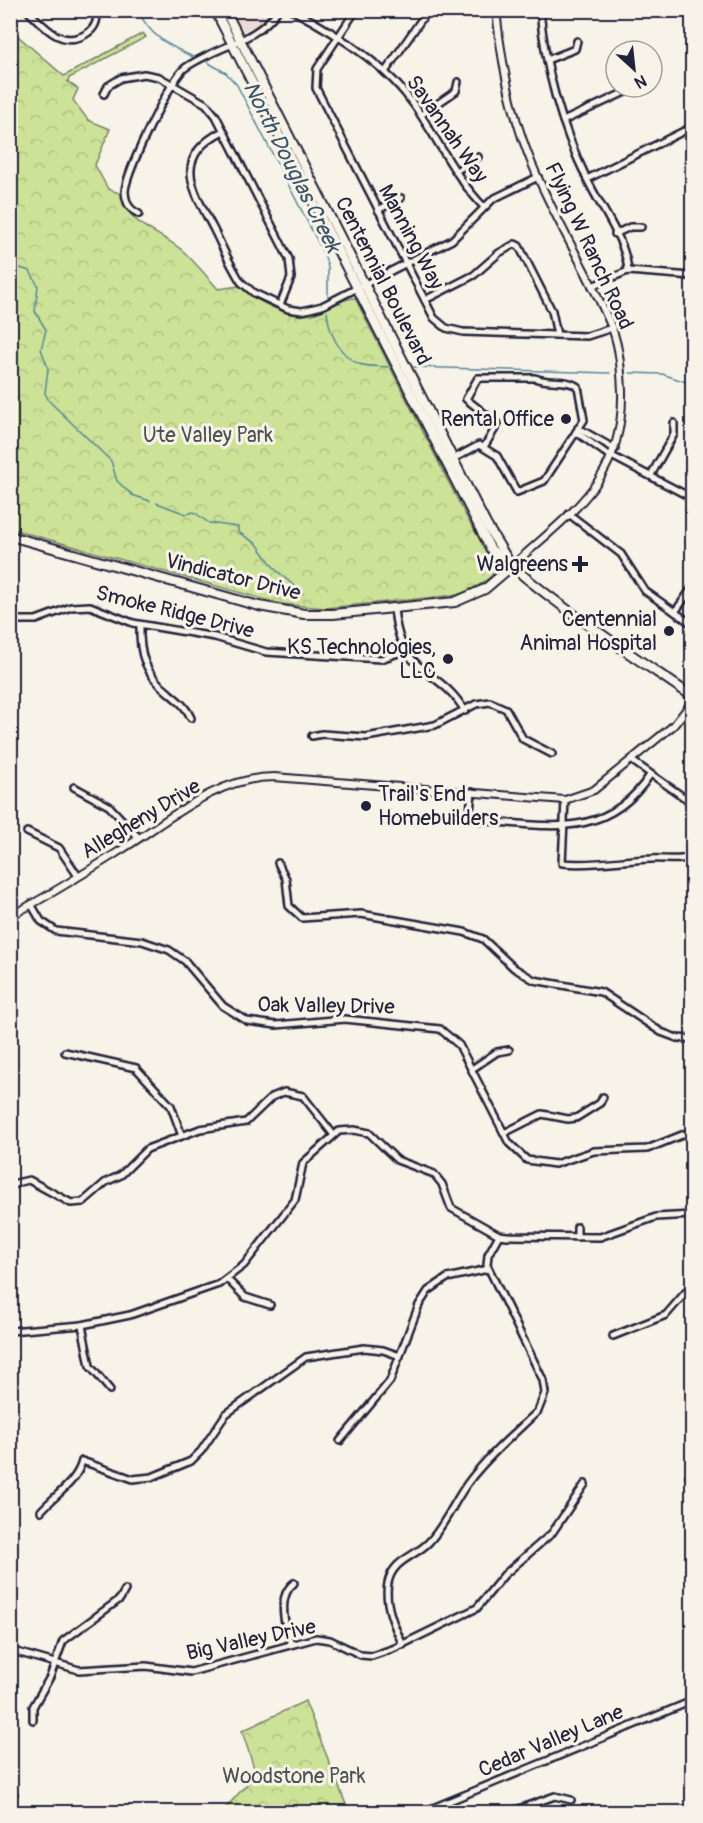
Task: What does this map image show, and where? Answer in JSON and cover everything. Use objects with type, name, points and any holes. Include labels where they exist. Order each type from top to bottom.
[{"type":"main road","name":"Centennial Boulevard","points":[[215,10],[236,42],[486,524],[512,566]]},
{"type":"main road","name":"Centennial Boulevard","points":[[225,10],[236,42],[356,290],[478,528],[500,560],[512,566],[551,599],[693,696]]},
{"type":"main road","name":"Vindicator Drive","points":[[10,536],[275,610],[319,614],[394,608],[469,598],[485,590],[512,566]]},
{"type":"street","points":[[27,10],[66,42],[88,33],[101,18],[97,10]]},
{"type":"street","points":[[139,214],[128,206],[126,186],[146,136],[172,84],[183,69],[266,26],[278,10]]},
{"type":"street","name":"Savannah Way","points":[[292,10],[385,72],[421,115],[470,192],[484,207]]},
{"type":"street","name":"Manning Way","points":[[356,10],[317,69],[316,88],[405,264],[438,322],[451,331],[557,335],[592,335],[612,328]]},
{"type":"street","points":[[385,72],[428,10]]},
{"type":"street","name":"Flying W Ranch Road","points":[[496,10],[508,89],[538,177],[612,328],[619,356],[622,407],[614,453],[594,489],[512,566]]},
{"type":"street","points":[[540,10],[547,60],[563,121],[587,179],[627,260],[628,271]]},
{"type":"street","points":[[547,60],[575,50],[577,41]]},
{"type":"street","points":[[104,94],[108,86],[137,74],[151,75],[172,84],[206,104],[223,130],[289,259],[291,278],[280,305]]},
{"type":"street","points":[[421,115],[456,91],[458,82]]},
{"type":"street","points":[[563,121],[610,99]]},
{"type":"street","points":[[587,179],[693,127]]},
{"type":"street","points":[[223,130],[205,141],[196,151],[190,170],[192,189],[241,282],[254,293],[295,310],[309,310],[356,290],[456,238],[484,207],[498,196],[538,177]]},
{"type":"street","points":[[456,171],[478,157]]},
{"type":"street","points":[[378,210],[401,198]]},
{"type":"street","points":[[615,234],[630,227],[641,227]]},
{"type":"street","points":[[425,300],[474,275],[499,253],[515,243],[520,248],[552,311],[557,335]]},
{"type":"street","points":[[592,286],[628,271],[693,276]]},
{"type":"street","points":[[453,459],[476,446],[484,447],[497,456],[514,490],[520,492],[543,481],[585,416],[576,385],[542,382],[535,378],[481,377],[476,380],[466,399],[498,424],[484,447]]},
{"type":"street","points":[[651,475],[674,434],[674,423]]},
{"type":"street","points":[[577,430],[693,498]]},
{"type":"street","points":[[569,514],[621,554],[645,591],[693,624]]},
{"type":"street","points":[[675,612],[693,588]]},
{"type":"street","name":"Smoke Ridge Drive","points":[[10,620],[36,620],[71,607],[90,606],[140,625],[215,638],[266,652],[381,659],[404,651]]},
{"type":"street","points":[[394,608],[396,630],[404,651],[456,699],[465,711]]},
{"type":"street","points":[[140,625],[140,650],[145,666],[154,680],[186,707],[190,718]]},
{"type":"street","points":[[312,736],[376,735],[435,725],[483,702],[501,705],[509,713],[516,730],[523,739],[552,754]]},
{"type":"street","name":"Allegheny Drive","points":[[10,916],[196,801],[264,777],[564,800],[594,789],[674,725],[693,702]]},
{"type":"street","points":[[631,760],[693,804]]},
{"type":"street","points":[[472,792],[470,812],[477,820],[563,827],[592,822],[621,808],[632,799],[650,775]]},
{"type":"street","points":[[74,787],[109,806],[139,838]]},
{"type":"street","points":[[564,800],[562,863],[591,866],[654,859],[675,861],[693,856]]},
{"type":"street","points":[[27,832],[59,848],[78,876]]},
{"type":"street","points":[[278,863],[286,879],[289,906],[302,918],[362,914],[416,925],[454,929],[483,939],[514,968],[534,980],[601,992],[661,1032],[678,1038],[693,1039]]},
{"type":"street","name":"Oak Valley Drive","points":[[31,904],[41,921],[56,931],[142,941],[170,950],[189,966],[223,1006],[246,1021],[276,1025],[345,1019],[432,1026],[451,1035],[472,1069],[512,1148],[522,1157],[546,1165],[561,1163],[594,1151],[647,1149],[693,1131]]},
{"type":"street","points":[[453,920],[454,929]]},
{"type":"street","points":[[472,1069],[497,1052],[509,1050]]},
{"type":"street","points":[[65,1052],[136,1068],[171,1106],[182,1136]]},
{"type":"street","points":[[10,1188],[16,1183],[29,1180],[71,1203],[83,1202],[106,1182],[121,1175],[147,1149],[208,1127],[246,1122],[272,1097],[290,1091],[309,1102],[333,1134]]},
{"type":"street","points":[[504,1133],[537,1115],[576,1118],[600,1103],[603,1097]]},
{"type":"street","points":[[10,1331],[82,1325],[138,1312],[211,1288],[227,1279],[244,1264],[295,1200],[303,1163],[320,1150],[333,1134],[351,1130],[369,1133],[397,1160],[428,1171],[439,1178],[451,1208],[499,1235],[577,1237],[613,1235],[663,1215],[693,1215]]},
{"type":"street","points":[[577,1237],[578,1227]]},
{"type":"street","points":[[403,1645],[390,1611],[388,1590],[391,1574],[400,1561],[431,1540],[470,1480],[538,1411],[544,1399],[545,1387],[541,1374],[488,1269],[488,1255],[499,1235]]},
{"type":"street","points":[[340,1441],[390,1381],[419,1305],[428,1291],[447,1278],[488,1269]]},
{"type":"street","points":[[227,1279],[245,1297],[270,1305]]},
{"type":"street","points":[[613,1336],[666,1315],[693,1285]]},
{"type":"street","points":[[82,1325],[90,1366],[110,1390]]},
{"type":"street","points":[[41,1511],[74,1479],[82,1461],[133,1479],[152,1477],[191,1461],[201,1451],[226,1414],[306,1357],[364,1348],[383,1350],[400,1356]]},
{"type":"street","name":"Big Valley Drive","points":[[10,1650],[55,1664],[85,1670],[146,1666],[191,1672],[291,1644],[323,1638],[367,1656],[403,1645],[483,1604],[504,1575],[552,1533],[585,1484]]},
{"type":"street","points":[[291,1644],[284,1609],[287,1589],[294,1583]]},
{"type":"street","points":[[33,1720],[33,1707],[55,1664],[63,1641],[120,1599],[125,1590]]},
{"type":"street","name":"Cedar Valley Lane","points":[[423,1812],[693,1701]]},
{"type":"street","points":[[510,1812],[519,1811],[555,1796],[571,1800]]},
{"type":"shaded area","points":[[231,11],[274,11],[264,23],[244,31]]},
{"type":"green space","name":"Ute Valley Park","points":[[11,30],[64,76],[143,33],[146,37],[69,78],[68,82],[78,89],[73,100],[88,120],[110,129],[95,165],[108,189],[122,194],[125,205],[138,222],[184,252],[218,289],[239,286],[265,304],[286,312],[307,315],[355,298],[468,520],[497,565],[497,571],[478,586],[457,595],[325,608],[281,604],[11,529]]},
{"type":"green space","name":"Woodstone Park","points":[[305,1701],[349,1812],[222,1812],[256,1774],[242,1731]]},
{"type":"waterway","name":"North Douglas Creek","points":[[138,10],[148,27],[160,39],[193,57]]},
{"type":"waterway","name":"North Douglas Creek","points":[[207,62],[226,73],[237,85],[324,254],[328,267],[328,297]]},
{"type":"waterway","points":[[10,265],[30,271],[38,286],[35,311],[46,330],[41,349],[48,368],[45,393],[49,401],[111,461],[117,481],[132,495],[150,501]]},
{"type":"waterway","name":"North Douglas Creek","points":[[327,312],[336,342],[346,355],[362,365],[388,367]]},
{"type":"waterway","name":"North Douglas Creek","points":[[414,367],[610,373]]},
{"type":"waterway","name":"North Douglas Creek","points":[[630,373],[662,374],[692,384]]},
{"type":"waterway","points":[[157,503],[186,514],[194,512],[209,523],[238,527],[238,532],[257,544],[275,569],[303,594]]},
{"type":"waterway","points":[[432,1812],[461,1800]]},
{"type":"place","name":"Rental Office","points":[[566,419]]},
{"type":"place","name":"Walgreens","points":[[580,564]]},
{"type":"place","name":"Centennial Animal Hospital","points":[[669,631]]},
{"type":"place","name":"KS Technologies, LLC","points":[[448,659]]},
{"type":"place","name":"Trail's End Homebuilders","points":[[366,806]]}]
